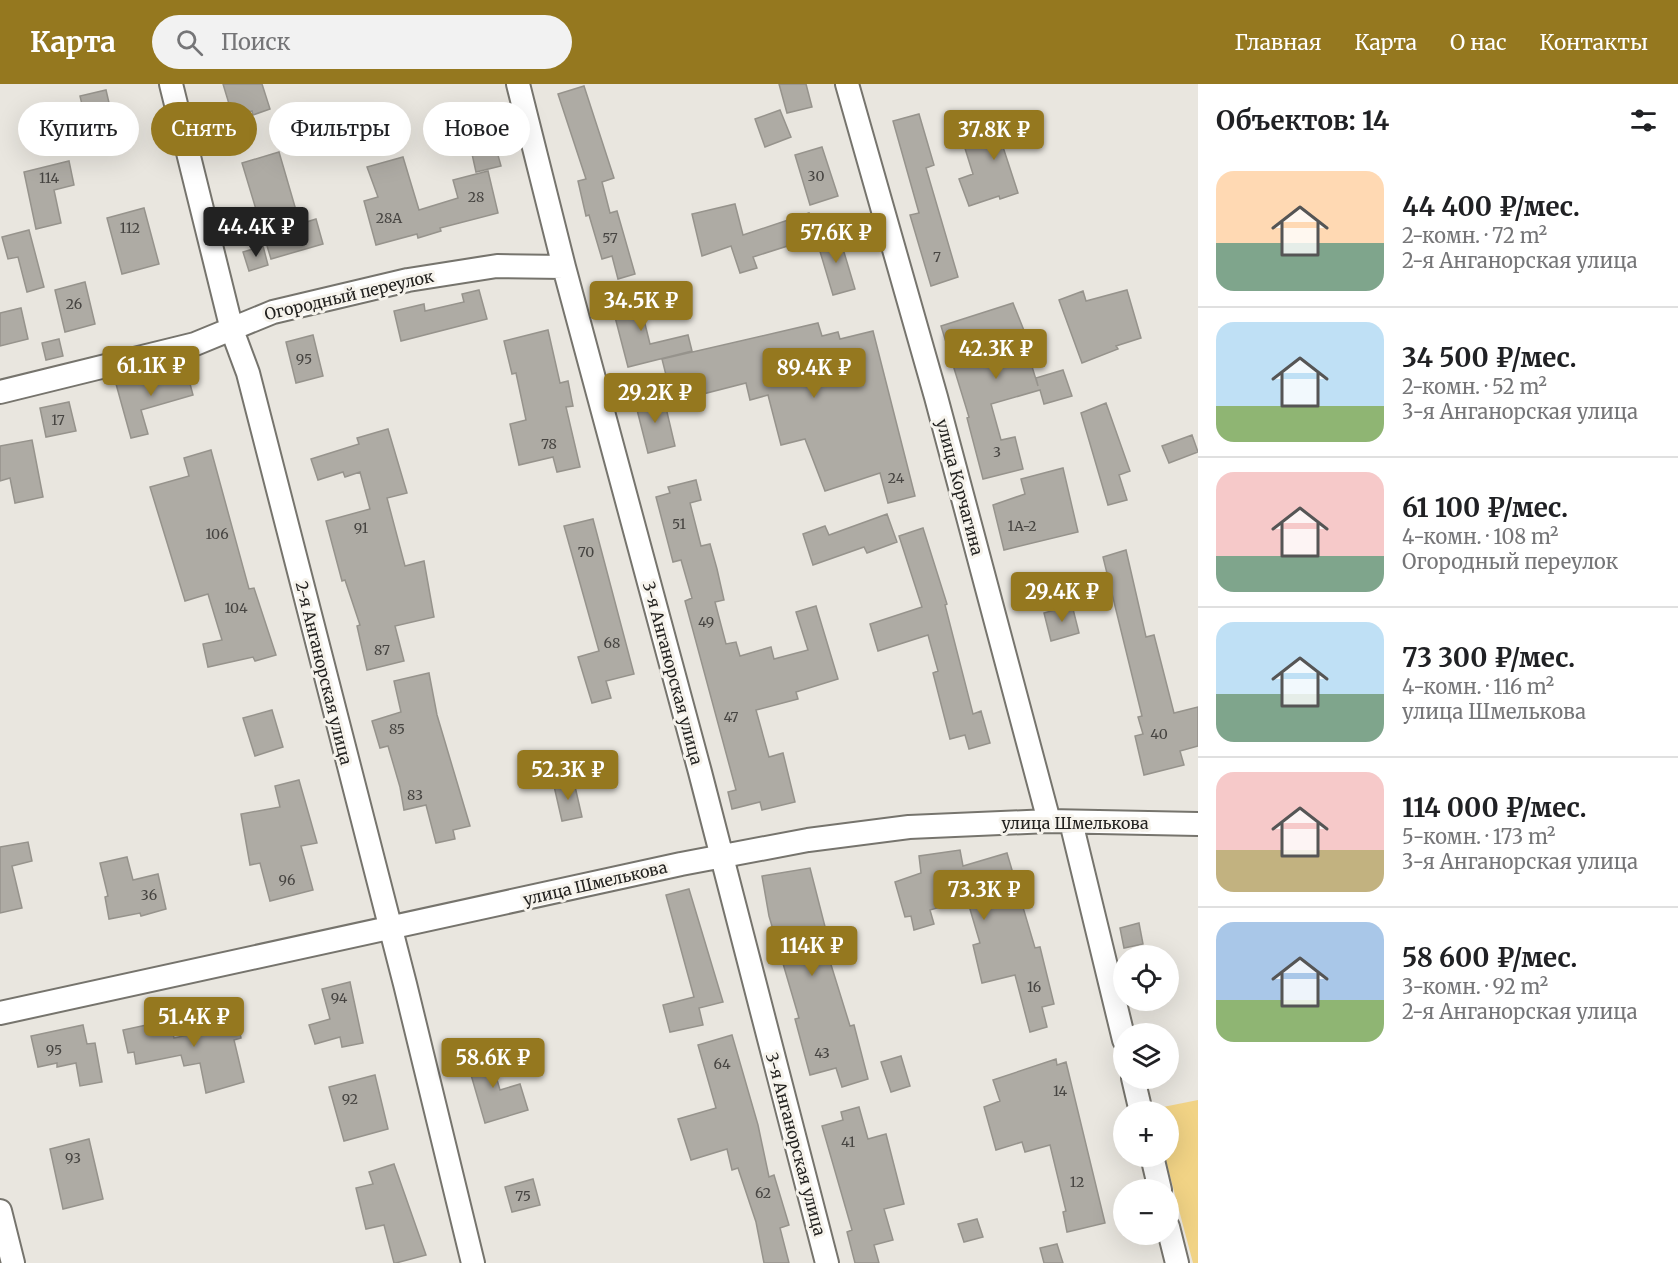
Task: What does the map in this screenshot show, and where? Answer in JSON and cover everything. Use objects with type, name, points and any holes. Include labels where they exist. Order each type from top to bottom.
[{"type":"street","name":"2-я Анганорская улица","points":[[171,84],[232,330],[248,373],[473,1263]]},
{"type":"street","name":"3-я Анганорская улица","points":[[518,84],[564,267],[827,1263]]},
{"type":"street","name":"улица Корчагина","points":[[847,84],[1119,1023]]},
{"type":"street","name":"Огородный переулок","points":[[0,392],[195,344],[232,330],[253,318],[273,312],[461,270],[528,264],[564,267]]},
{"type":"street","name":"улица Шмелькова","points":[[0,1013],[721,856],[808,840],[909,827],[1060,822],[1198,824]]},
{"type":"street","points":[[0,1211],[12,1263]]},
{"type":"street","points":[[1172,1245],[1177,1263]]},
{"type":"shaded area","points":[[1198,1100],[1198,1263],[1193,1263],[1179,1210],[1179,1179],[1171,1179],[1168,1167],[1179,1167],[1179,1104]]},
{"type":"building","points":[[223,84],[262,84],[269,109],[257,114],[257,102],[228,102]]},
{"type":"building","points":[[779,84],[806,84],[812,107],[787,113]]},
{"type":"building","points":[[584,86],[614,178],[602,182],[610,213],[617,211],[635,274],[618,279],[612,256],[602,259],[589,215],[586,216],[578,181],[586,179],[558,94]]},
{"type":"building","points":[[106,90],[109,102],[81,102],[80,96]]},
{"type":"building","points":[[780,110],[791,137],[765,147],[755,119]]},
{"type":"building","points":[[919,114],[934,165],[926,168],[958,277],[931,286],[910,215],[919,213],[893,121]]},
{"type":"building","points":[[1020,117],[1022,123],[1036,118],[1041,133],[1003,147],[1018,193],[1000,199],[999,196],[969,206],[959,179],[973,174],[963,142],[988,134],[987,130]]},
{"type":"building","points":[[822,147],[838,196],[810,205],[795,155]]},
{"type":"building","points":[[269,155],[280,156],[300,224],[316,219],[323,244],[271,259],[242,163]]},
{"type":"building","points":[[472,156],[498,156],[501,166],[476,172]]},
{"type":"building","points":[[403,157],[419,210],[458,198],[453,180],[488,171],[498,213],[440,228],[441,231],[418,238],[417,234],[376,245],[364,201],[378,197],[367,167]]},
{"type":"building","points":[[69,161],[74,185],[54,190],[61,223],[36,229],[24,172]]},
{"type":"building","points":[[735,204],[743,235],[809,213],[816,237],[753,257],[757,268],[740,273],[731,246],[702,256],[692,214]]},
{"type":"building","points":[[144,208],[159,264],[122,274],[107,218]]},
{"type":"building","points":[[29,230],[44,287],[27,292],[18,257],[8,259],[2,237]]},
{"type":"building","points":[[838,232],[855,289],[833,295],[816,238]]},
{"type":"building","points":[[263,246],[268,265],[249,271],[243,252]]},
{"type":"building","points":[[85,282],[95,324],[65,332],[55,290]]},
{"type":"building","points":[[636,288],[650,344],[688,335],[692,351],[628,367],[609,294]]},
{"type":"building","points":[[479,290],[487,319],[401,341],[394,311],[424,304],[425,311],[464,302],[462,294]]},
{"type":"building","points":[[1127,290],[1141,338],[1116,346],[1118,349],[1082,363],[1059,300],[1083,291],[1086,301]]},
{"type":"building","points":[[1013,303],[1029,343],[1025,344],[1038,386],[1036,378],[1063,370],[1072,396],[1044,404],[1040,390],[991,404],[1001,440],[1015,437],[1023,469],[983,479],[967,418],[969,417],[941,326]]},
{"type":"building","points":[[21,308],[28,339],[0,346],[0,313]]},
{"type":"building","points":[[818,323],[822,336],[838,332],[840,339],[873,331],[915,496],[888,503],[880,473],[825,491],[805,439],[781,445],[768,395],[750,400],[746,383],[699,395],[695,380],[669,387],[662,359]]},
{"type":"building","points":[[548,330],[560,383],[568,381],[573,406],[566,407],[580,467],[557,472],[553,457],[519,465],[510,424],[526,420],[516,373],[512,374],[504,341]]},
{"type":"building","points":[[313,335],[323,376],[296,383],[286,342]]},
{"type":"building","points":[[59,339],[63,356],[46,360],[42,343]]},
{"type":"building","points":[[186,369],[193,395],[141,410],[148,434],[131,438],[116,384],[133,379],[134,383]]},
{"type":"building","points":[[663,395],[675,446],[648,453],[635,402]]},
{"type":"building","points":[[69,402],[76,431],[46,437],[40,408]]},
{"type":"building","points":[[1106,403],[1130,471],[1119,475],[1127,500],[1108,505],[1081,413]]},
{"type":"building","points":[[388,429],[407,493],[387,498],[405,566],[424,561],[434,617],[395,626],[404,661],[367,670],[357,626],[360,625],[345,580],[342,581],[326,521],[370,509],[360,472],[345,477],[343,472],[318,480],[311,459],[359,444],[357,438]]},
{"type":"building","points":[[1192,435],[1198,452],[1169,463],[1162,446]]},
{"type":"building","points":[[32,440],[43,497],[15,503],[10,478],[0,481],[0,446]]},
{"type":"building","points":[[211,450],[249,589],[254,588],[276,655],[255,661],[253,657],[208,667],[203,644],[222,640],[208,594],[185,601],[150,487],[189,476],[184,458]]},
{"type":"building","points":[[1063,468],[1078,532],[1004,550],[993,505],[1025,494],[1021,479]]},
{"type":"building","points":[[696,480],[701,500],[690,503],[701,546],[710,544],[717,569],[724,600],[715,602],[726,644],[736,642],[740,656],[771,647],[774,659],[808,650],[796,612],[816,606],[838,679],[796,692],[798,699],[756,710],[769,757],[783,753],[795,802],[762,810],[760,802],[732,809],[728,792],[736,790],[685,601],[692,598],[681,560],[673,562],[656,497],[670,493],[668,487]]},
{"type":"building","points":[[887,514],[897,542],[867,553],[864,547],[813,565],[803,534],[825,526],[829,535]]},
{"type":"building","points":[[593,519],[634,674],[606,681],[611,698],[592,703],[578,657],[599,651],[564,526]]},
{"type":"building","points":[[923,528],[947,604],[945,605],[973,714],[981,711],[990,743],[969,749],[965,735],[950,739],[933,673],[938,671],[928,635],[878,651],[870,624],[922,607],[899,536]]},
{"type":"building","points":[[1126,550],[1146,637],[1154,635],[1174,713],[1198,707],[1198,746],[1180,751],[1184,765],[1144,775],[1135,736],[1143,734],[1138,717],[1142,716],[1103,557]]},
{"type":"building","points":[[1072,605],[1079,633],[1051,641],[1044,613]]},
{"type":"building","points":[[429,673],[437,715],[470,826],[453,830],[455,839],[436,843],[426,805],[404,810],[388,746],[380,748],[372,721],[401,712],[394,681]]},
{"type":"building","points":[[272,710],[283,747],[255,756],[243,718]]},
{"type":"building","points":[[299,780],[317,843],[301,846],[313,890],[270,901],[260,863],[250,865],[241,814],[280,807],[275,786]]},
{"type":"building","points":[[574,782],[582,817],[562,821],[554,786]]},
{"type":"building","points":[[28,842],[32,861],[12,866],[22,908],[0,913],[0,847]]},
{"type":"building","points":[[960,850],[963,866],[1007,853],[1035,948],[1040,947],[1054,1004],[1042,1007],[1047,1027],[1030,1032],[1015,975],[982,983],[973,945],[980,943],[967,899],[930,910],[934,924],[914,930],[911,916],[905,917],[895,882],[921,873],[919,856]]},
{"type":"building","points":[[127,857],[133,880],[158,874],[166,909],[141,916],[140,913],[109,919],[105,897],[108,896],[100,863]]},
{"type":"building","points":[[810,868],[832,954],[828,955],[850,1026],[854,1025],[868,1079],[842,1087],[836,1068],[810,1075],[795,1019],[799,1018],[769,916],[762,876]]},
{"type":"building","points":[[689,889],[723,1002],[699,1008],[703,1025],[670,1032],[663,1005],[694,997],[666,895]]},
{"type":"building","points":[[1139,923],[1143,944],[1123,945],[1120,928]]},
{"type":"building","points":[[350,982],[363,1043],[342,1047],[340,1037],[315,1044],[309,1025],[330,1019],[322,989]]},
{"type":"building","points":[[234,1007],[241,1038],[234,1040],[244,1082],[206,1093],[200,1063],[184,1066],[181,1055],[136,1064],[134,1052],[128,1053],[123,1030],[170,1020],[174,1038],[215,1029],[211,1013]]},
{"type":"building","points":[[83,1025],[87,1044],[95,1043],[102,1082],[80,1086],[76,1063],[57,1067],[57,1063],[38,1067],[31,1036]]},
{"type":"building","points":[[732,1035],[758,1125],[769,1177],[774,1175],[789,1225],[780,1228],[789,1263],[764,1263],[756,1222],[738,1168],[732,1170],[727,1149],[691,1160],[678,1119],[716,1108],[698,1045]]},
{"type":"building","points":[[487,1045],[500,1090],[520,1084],[528,1110],[485,1123],[469,1068],[472,1067],[468,1050]]},
{"type":"building","points":[[901,1056],[910,1086],[891,1092],[881,1062]]},
{"type":"building","points":[[1056,1059],[1057,1065],[1066,1062],[1105,1223],[1067,1232],[1063,1212],[1066,1211],[1050,1145],[1025,1152],[1022,1142],[996,1150],[984,1107],[1000,1101],[993,1080]]},
{"type":"building","points":[[375,1075],[388,1129],[344,1141],[329,1087]]},
{"type":"building","points":[[859,1107],[868,1139],[886,1134],[904,1204],[884,1209],[893,1240],[874,1245],[879,1263],[855,1263],[847,1232],[852,1230],[822,1126],[843,1120],[841,1112]]},
{"type":"building","points":[[89,1139],[103,1199],[63,1209],[50,1149]]},
{"type":"building","points":[[394,1164],[426,1255],[396,1263],[394,1263],[384,1225],[366,1229],[356,1188],[373,1184],[369,1172]]},
{"type":"building","points":[[533,1179],[540,1205],[512,1212],[505,1187]]},
{"type":"building","points":[[977,1219],[983,1237],[964,1242],[958,1224]]},
{"type":"building","points":[[1057,1244],[1063,1263],[1044,1263],[1040,1248]]}]
